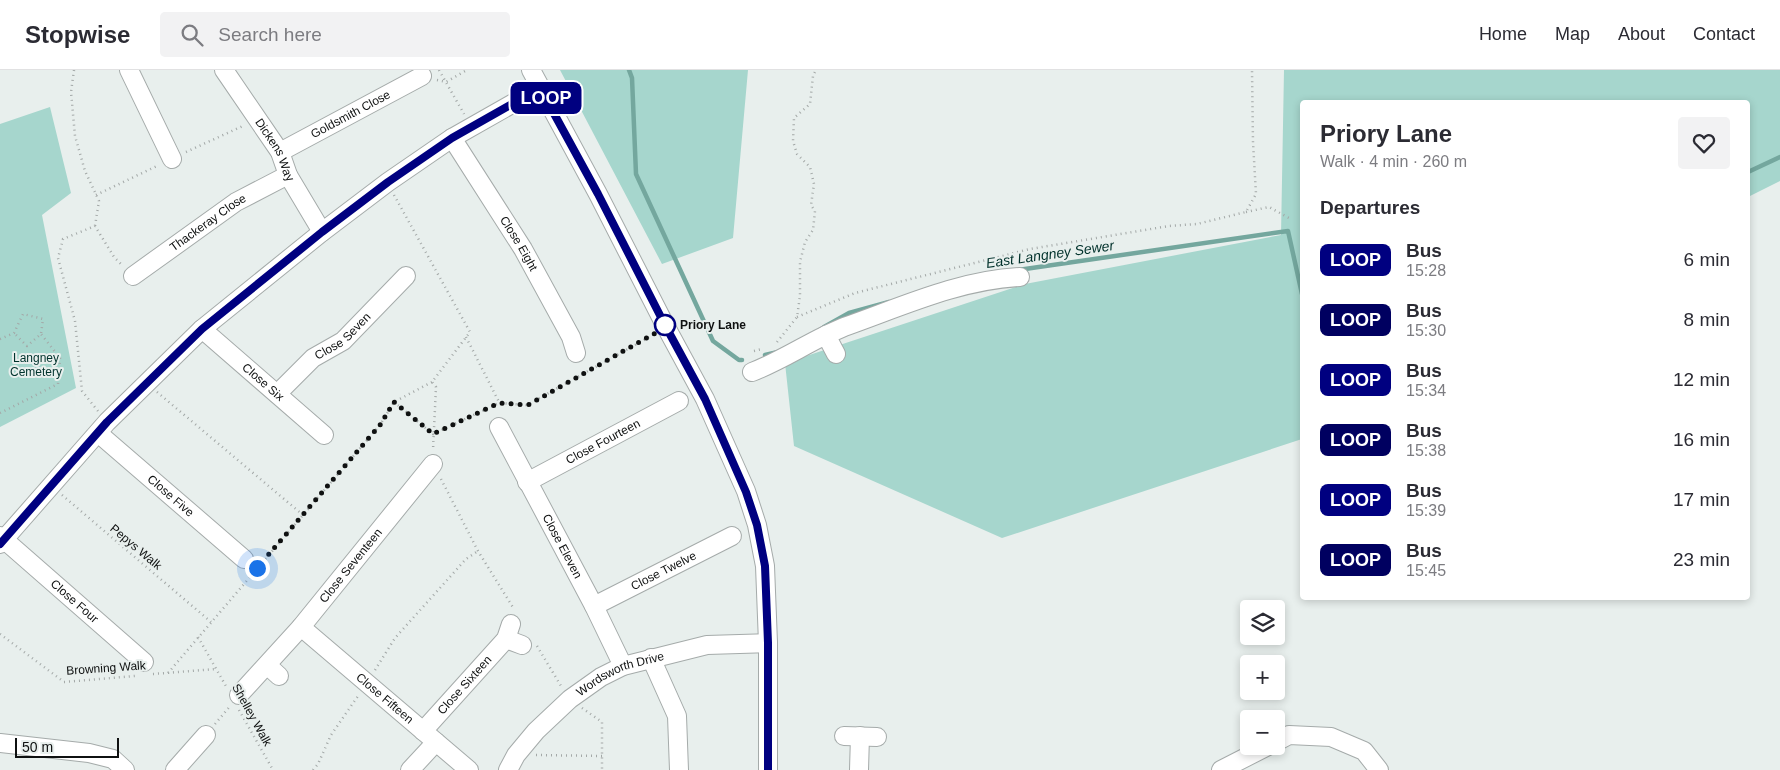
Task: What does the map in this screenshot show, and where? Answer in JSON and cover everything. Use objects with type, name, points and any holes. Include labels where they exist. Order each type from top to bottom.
[{"type":"street","points":[[130,70],[172,159]]},
{"type":"street","name":"Dickens Way","points":[[224,70],[280,152],[288,175],[322,232]]},
{"type":"street","points":[[531,70],[705,399],[752,508],[765,566],[768,643],[768,770]]},
{"type":"street","name":"Goldsmith Close","points":[[280,152],[422,76]]},
{"type":"street","points":[[1,540],[102,427],[202,329],[322,232],[388,182],[452,138],[540,88]]},
{"type":"street","name":"Close Eight","points":[[452,138],[523,249],[571,337],[576,353]]},
{"type":"street","name":"Thackeray Close","points":[[133,276],[236,202],[288,175]]},
{"type":"street","name":"Close Seven","points":[[277,394],[313,358],[342,341],[406,276]]},
{"type":"street","points":[[752,372],[769,366],[795,350],[844,327],[971,284],[1020,277]]},
{"type":"street","name":"Close Six","points":[[202,329],[324,436]]},
{"type":"street","points":[[826,335],[836,354]]},
{"type":"street","name":"Close Fourteen","points":[[528,482],[679,401]]},
{"type":"street","name":"Close Five","points":[[102,427],[244,559]]},
{"type":"street","name":"Close Eleven","points":[[499,427],[624,666]]},
{"type":"street","name":"Close Seventeen","points":[[237,698],[273,670],[301,627],[433,464]]},
{"type":"street","name":"Close Twelve","points":[[594,606],[732,536]]},
{"type":"street","name":"Close Four","points":[[1,540],[144,671]]},
{"type":"street","name":"Close Fifteen","points":[[301,627],[468,770]]},
{"type":"street","name":"Close Sixteen","points":[[410,770],[430,737],[517,632]]},
{"type":"street","name":"Wordsworth Drive","points":[[512,763],[536,731],[570,699],[601,677],[624,666],[707,645],[768,643]]},
{"type":"street","points":[[651,658],[677,716],[679,770]]},
{"type":"street","points":[[184,767],[206,735]]},
{"type":"street","points":[[1285,737],[1289,735],[1331,737],[1364,751],[1379,770]]},
{"type":"street","points":[[859,770],[860,736]]},
{"type":"street","points":[[0,743],[89,753],[113,759],[124,770]]},
{"type":"street","points":[[1221,770],[1250,755]]},
{"type":"path","points":[[74,70],[71,92],[75,136],[86,171],[99,201],[95,226],[114,257],[133,276]]},
{"type":"path","points":[[439,70],[472,128]]},
{"type":"path","points":[[422,76],[446,82],[467,70]]},
{"type":"path","points":[[773,348],[797,317],[800,296],[800,262],[805,242],[813,230],[815,212],[811,205],[814,184],[810,167],[797,154],[792,141],[794,118],[810,104],[813,76],[816,70]]},
{"type":"path","points":[[1246,212],[1256,194],[1252,70]]},
{"type":"path","points":[[168,673],[380,425],[394,402],[432,382],[470,332],[388,182]]},
{"type":"path","points":[[797,317],[855,293],[1030,249],[1169,226],[1197,224],[1269,207],[1289,218]]},
{"type":"path","points":[[95,226],[63,239],[58,258],[75,321],[82,391],[102,427]]},
{"type":"path","points":[[0,339],[14,334],[23,314],[43,319],[41,334],[27,346],[14,334]]},
{"type":"path","points":[[433,434],[499,403],[528,405],[666,327]]},
{"type":"path","points":[[0,413],[58,384],[60,358],[41,334]]},
{"type":"path","points":[[466,336],[499,403]]},
{"type":"path","points":[[754,351],[763,349]]},
{"type":"path","points":[[432,382],[436,387],[433,464],[517,632],[570,699],[602,722],[602,770]]},
{"type":"path","points":[[147,383],[303,515]]},
{"type":"path","points":[[394,402],[433,434]]},
{"type":"path","name":"Pepys Walk","points":[[50,485],[211,622]]},
{"type":"path","points":[[313,770],[318,764],[331,736],[396,638],[466,559],[478,551]]},
{"type":"path","name":"Browning Walk","points":[[0,634],[64,682],[144,671],[168,673],[216,669]]},
{"type":"path","name":"Shelley Walk","points":[[198,637],[216,669],[237,698],[273,770]]},
{"type":"path","points":[[206,735],[237,698]]},
{"type":"path","points":[[512,763],[602,756]]},
{"type":"green space","points":[[560,70],[748,70],[733,238],[662,264]]},
{"type":"green space","points":[[1284,70],[1780,70],[1780,181],[1750,196],[1750,100],[1300,100],[1300,440],[1002,538],[794,446],[785,363],[1025,284],[1281,235]]},
{"type":"green space","name":"Langney Cemetery","points":[[50,107],[71,193],[42,215],[76,388],[0,427],[0,124]]},
{"type":"waterway","name":"East Langney Sewer","points":[[629,70],[632,78],[636,174],[713,341],[739,360],[742,360]]},
{"type":"waterway","name":"East Langney Sewer","points":[[1750,171],[1780,157]]},
{"type":"waterway","name":"East Langney Sewer","points":[[1018,270],[1288,231],[1300,285]]},
{"type":"waterway","name":"East Langney Sewer","points":[[824,327],[849,313],[889,302]]},
{"type":"waterway","name":"East Langney Sewer","points":[[765,355],[778,352]]},
{"type":"bus line","name":"LOOP","points":[[0,544],[107,422],[202,329],[322,232],[388,182],[452,138],[540,88],[598,194],[705,399],[746,492],[757,525],[765,566],[768,643],[768,770]]},
{"type":"place","name":"Priory Lane","points":[[665,325]]},
{"type":"route","points":[[257,568],[380,425],[394,402],[433,434],[499,403],[528,405],[666,327],[665,325]]}]
